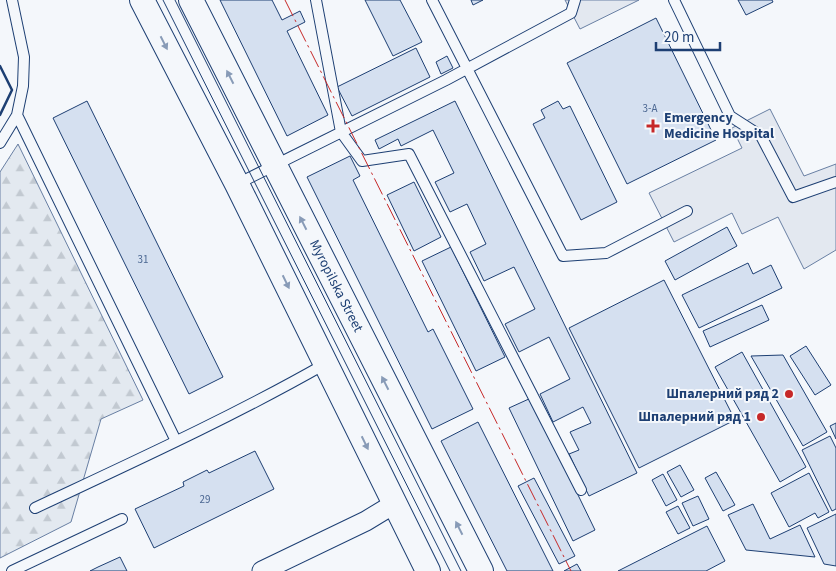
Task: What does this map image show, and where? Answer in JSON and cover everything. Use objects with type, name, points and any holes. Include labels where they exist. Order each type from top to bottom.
[{"type":"street","points":[[142,0],[237,184],[428,571]]},
{"type":"street","name":"Myropilska Street","points":[[191,0],[481,571]]},
{"type":"street","points":[[262,571],[366,521],[394,504]]},
{"type":"lane","points":[[0,143],[17,115],[23,86],[24,57],[12,0]]},
{"type":"lane","points":[[316,0],[341,132],[362,161],[409,154],[581,490]]},
{"type":"lane","points":[[432,0],[563,256],[606,253],[687,211]]},
{"type":"lane","points":[[237,184],[467,69],[572,13],[575,0]]},
{"type":"lane","points":[[674,0],[730,116],[761,136],[793,197],[836,182]]},
{"type":"lane","points":[[17,115],[176,440]]},
{"type":"lane","points":[[35,508],[294,382],[326,363]]},
{"type":"lane","points":[[12,571],[122,519]]},
{"type":"green space","points":[[18,144],[143,400],[101,419],[71,522],[0,558],[0,172]]},
{"type":"shaded area","points":[[565,0],[639,0],[580,29]]},
{"type":"shaded area","points":[[770,109],[804,176],[836,164],[836,250],[804,269],[778,217],[742,234],[732,213],[674,242],[649,193],[742,148],[732,128]]},
{"type":"building","points":[[220,0],[272,0],[282,20],[300,11],[305,22],[287,31],[328,115],[287,136]]},
{"type":"building","points":[[365,0],[400,0],[422,42],[393,56]]},
{"type":"building","points":[[471,0],[483,0],[473,5]]},
{"type":"building","points":[[738,0],[772,0],[773,2],[746,15]]},
{"type":"building","points":[[656,18],[716,140],[627,184],[567,63]]},
{"type":"building","points":[[416,48],[430,77],[352,116],[337,87]]},
{"type":"building","points":[[447,56],[453,68],[441,74],[436,62]]},
{"type":"building","points":[[87,101],[223,377],[189,394],[53,118]]},
{"type":"building","points":[[455,101],[637,473],[589,496],[569,454],[579,450],[570,432],[591,423],[583,407],[553,422],[540,394],[570,379],[549,337],[519,352],[505,324],[535,309],[514,267],[484,281],[470,252],[486,244],[467,204],[450,212],[435,182],[454,173],[433,130],[401,146],[398,139],[379,149],[375,140]]},
{"type":"building","points":[[558,101],[563,109],[570,106],[617,202],[581,220],[533,124],[545,118],[541,110]]},
{"type":"building","points":[[350,156],[360,176],[353,180],[428,332],[433,329],[473,409],[432,429],[307,177]]},
{"type":"building","points":[[414,182],[441,237],[414,251],[387,195]]},
{"type":"building","points":[[727,227],[737,246],[675,280],[665,261]]},
{"type":"building","points":[[451,247],[505,357],[476,371],[422,261]]},
{"type":"building","points":[[748,263],[753,274],[771,265],[782,288],[699,328],[682,295]]},
{"type":"building","points":[[664,280],[735,420],[639,468],[569,328]]},
{"type":"building","points":[[762,305],[769,320],[710,347],[703,331]]},
{"type":"building","points":[[806,346],[831,385],[815,395],[790,356]]},
{"type":"building","name":"Шпалерний ряд 1","points":[[742,352],[806,467],[780,482],[715,367]]},
{"type":"building","name":"Шпалерний ряд 2","points":[[783,355],[827,432],[803,446],[751,356]]},
{"type":"building","points":[[531,398],[595,530],[573,541],[509,408]]},
{"type":"building","points":[[478,422],[553,571],[507,571],[441,441]]},
{"type":"building","points":[[836,423],[836,439],[830,426]]},
{"type":"building","points":[[830,436],[836,448],[836,509],[832,511],[802,450]]},
{"type":"building","points":[[255,451],[274,489],[154,548],[135,509],[184,486],[183,482],[207,470],[209,473]]},
{"type":"building","points":[[680,465],[694,490],[681,497],[667,472]]},
{"type":"building","points":[[716,472],[735,505],[723,511],[705,478]]},
{"type":"building","points":[[809,473],[829,512],[818,518],[815,513],[789,527],[771,493]]},
{"type":"building","points":[[663,474],[677,500],[666,506],[652,480]]},
{"type":"building","points":[[534,478],[575,556],[559,564],[518,486]]},
{"type":"building","points":[[698,496],[709,519],[693,526],[682,503]]},
{"type":"building","points":[[753,504],[770,539],[800,525],[815,557],[746,550],[728,515]]},
{"type":"building","points":[[678,506],[690,528],[678,534],[666,512]]},
{"type":"building","points":[[836,514],[836,566],[824,564],[807,528]]},
{"type":"building","points":[[707,526],[725,561],[706,571],[618,571]]},
{"type":"building","points":[[120,557],[127,571],[90,571],[98,567]]},
{"type":"building","points":[[577,564],[581,571],[564,571]]},
{"type":"tram line","points":[[163,0],[450,571]]},
{"type":"tram line","points":[[175,0],[461,571]]},
{"type":"wall","points":[[0,66],[12,90],[0,115]]},
{"type":"power","points":[[285,0],[571,571]]},
{"type":"place","name":"Emergency Medicine Hospital","points":[[653,126]]},
{"type":"place","name":"Шпалерний ряд 2","points":[[789,394]]},
{"type":"place","name":"Шпалерний ряд 1","points":[[761,417]]}]
